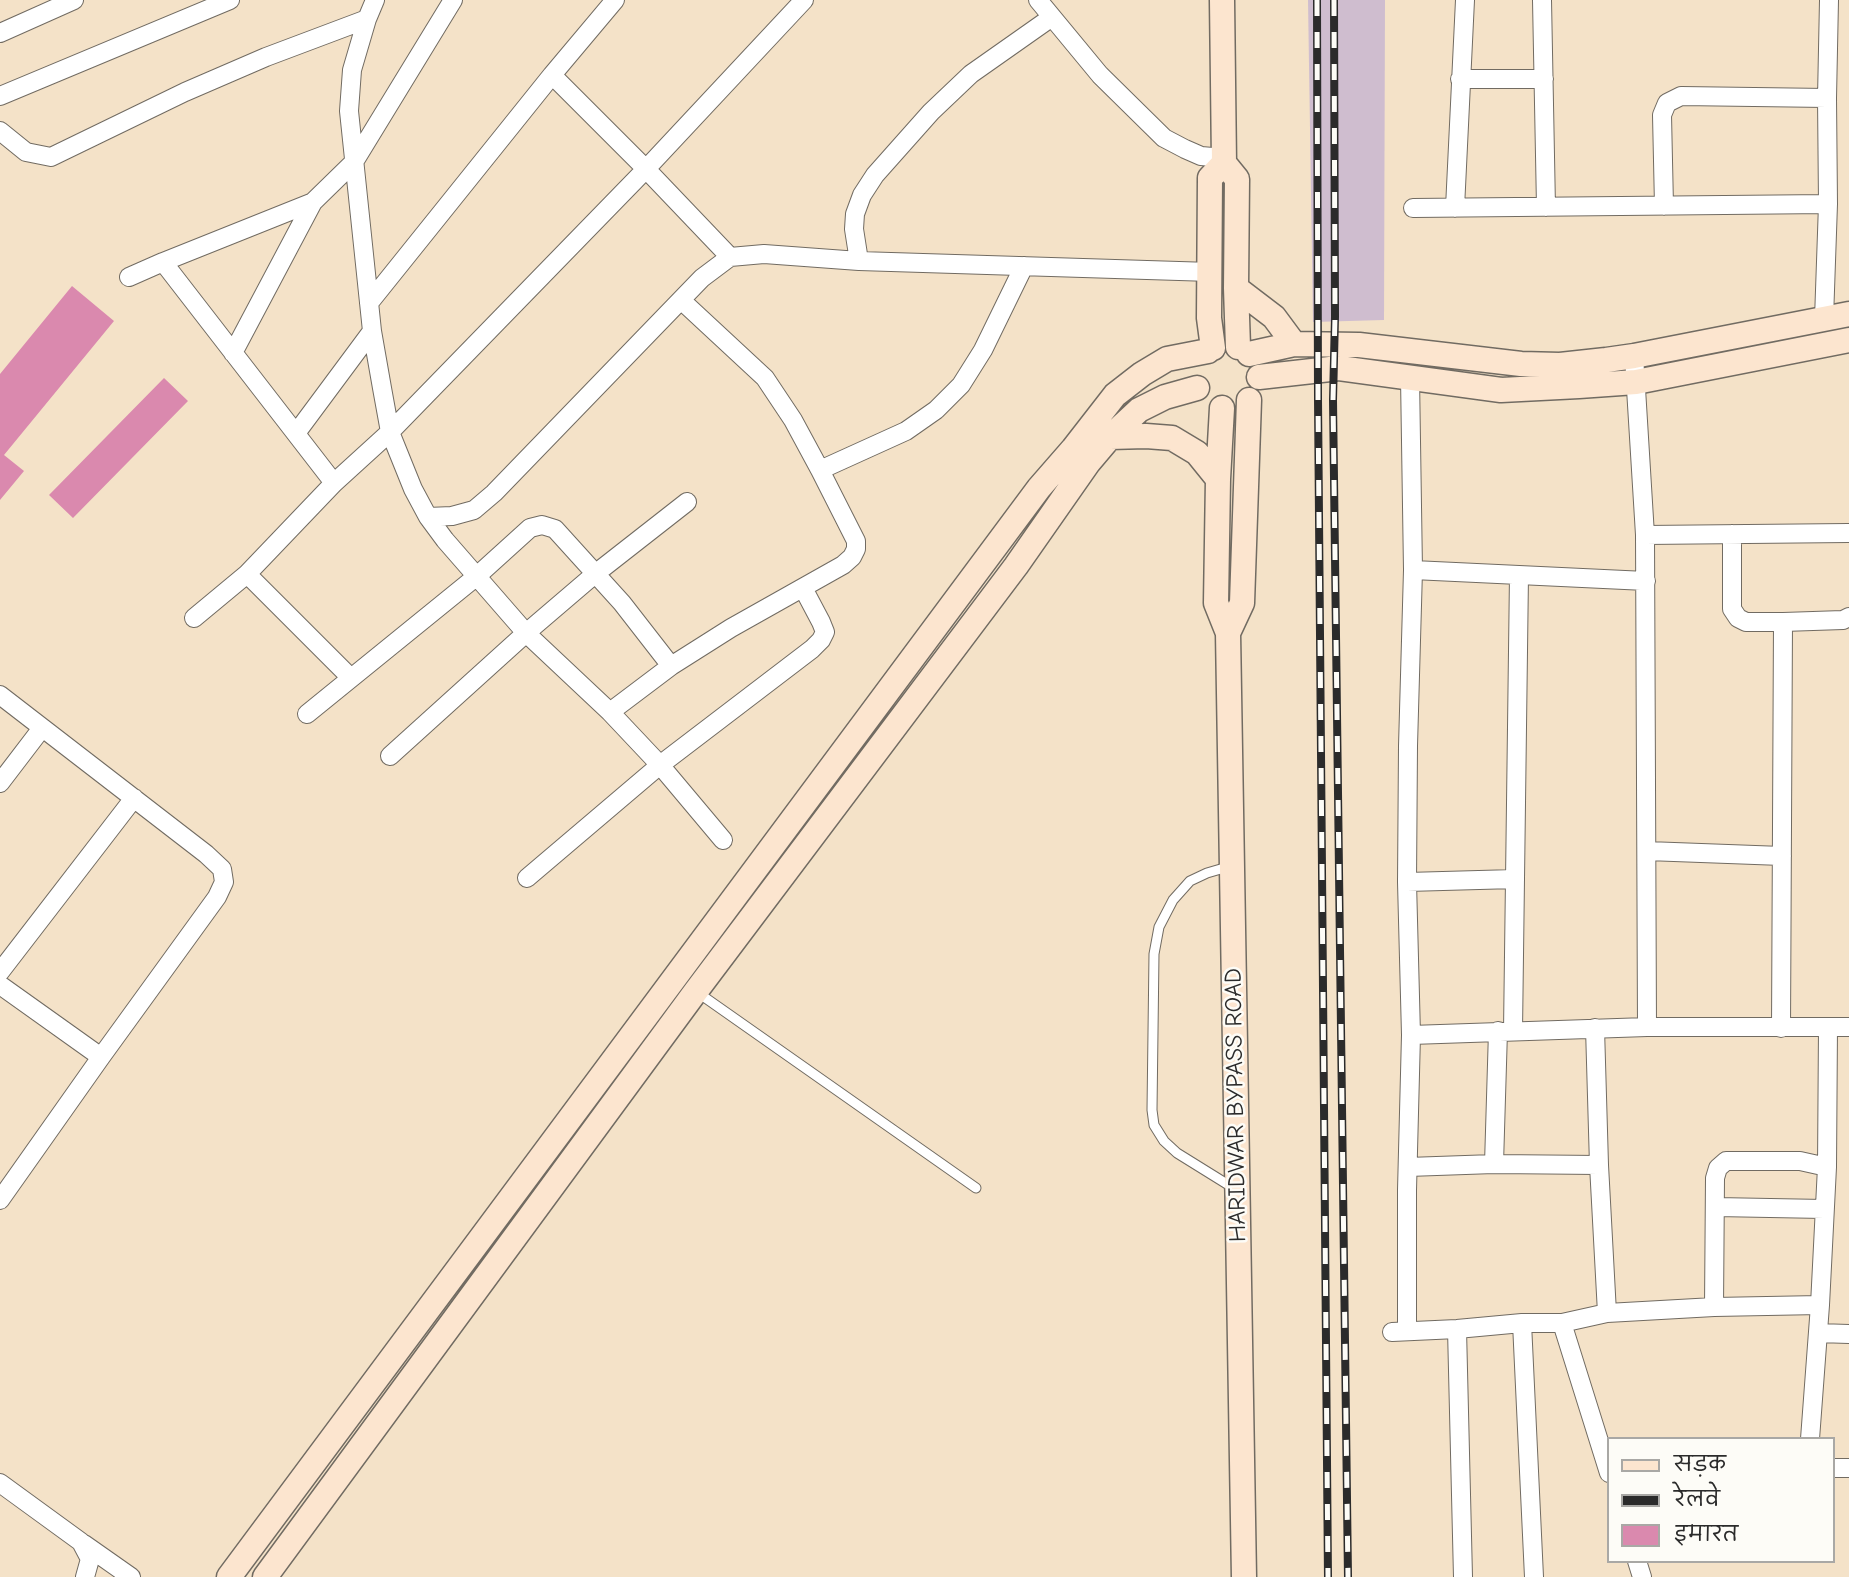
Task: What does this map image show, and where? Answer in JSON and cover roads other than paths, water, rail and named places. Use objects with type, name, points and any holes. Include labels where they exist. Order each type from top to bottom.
[{"type":"main road","points":[[1222,0],[1224,160],[1237,179],[1236,288],[1244,350],[1257,365],[1259,377],[1256,390],[1249,400],[1233,408],[1222,408],[1207,401],[1197,388],[1195,380],[1198,364],[1210,350],[1210,178],[1224,160]]},
{"type":"main road","points":[[1236,288],[1274,317],[1294,344]]},
{"type":"main road","points":[[1167,359],[1223,345],[1244,350],[1294,344],[1359,345],[1521,364],[1559,365],[1634,356],[1849,314]]},
{"type":"main road","points":[[229,1577],[1040,488],[1115,395],[1184,346],[1209,318]]},
{"type":"main road","points":[[1259,377],[1339,368],[1501,390],[1636,382],[1849,340]]},
{"type":"main road","points":[[265,1577],[696,990],[1016,566],[1087,463],[1139,410],[1165,397],[1197,388]]},
{"type":"main road","name":"HARIDWAR BYPASS ROAD","points":[[1228,633],[1242,603],[1249,400]]},
{"type":"main road","name":"HARIDWAR BYPASS ROAD","points":[[1222,408],[1216,603],[1228,633],[1244,1577]]},
{"type":"main road","points":[[1110,437],[1172,438],[1197,453],[1218,479]]},
{"type":"street","points":[[0,96],[230,0]]},
{"type":"street","points":[[375,0],[352,70],[349,111],[372,331],[390,432],[428,517],[445,540],[526,633],[610,712],[660,765],[723,840]]},
{"type":"street","points":[[233,353],[313,202],[354,162],[453,0]]},
{"type":"street","points":[[369,303],[615,0]]},
{"type":"street","points":[[194,618],[247,574],[334,483],[390,432],[646,169],[804,0]]},
{"type":"street","points":[[1038,0],[1100,75],[1164,138],[1201,156],[1224,160]]},
{"type":"street","points":[[1455,208],[1465,0]]},
{"type":"street","points":[[1542,0],[1546,207]]},
{"type":"street","points":[[1824,319],[1828,204],[1829,0]]},
{"type":"street","points":[[0,33],[68,1]]},
{"type":"street","points":[[859,261],[854,229],[855,214],[862,195],[875,175],[931,112],[971,74],[1052,17]]},
{"type":"street","points":[[0,131],[26,152],[51,156],[266,57],[367,19]]},
{"type":"street","points":[[552,75],[730,257]]},
{"type":"street","points":[[1460,79],[1544,79]]},
{"type":"street","points":[[1664,206],[1662,115],[1667,103],[1681,96],[1827,98]]},
{"type":"street","points":[[129,277],[313,202]]},
{"type":"street","points":[[1413,208],[1828,204]]},
{"type":"street","points":[[428,517],[452,516],[474,510],[494,493],[702,278],[730,257],[764,254],[859,261],[1210,272]]},
{"type":"street","points":[[163,262],[334,483]]},
{"type":"street","points":[[820,470],[906,431],[936,410],[961,385],[983,350],[1024,266]]},
{"type":"street","points":[[610,712],[671,666],[843,565],[856,550],[856,541],[820,470],[793,420],[765,379],[681,300]]},
{"type":"street","points":[[297,432],[372,331]]},
{"type":"street","points":[[1634,356],[1646,535],[1647,1027]]},
{"type":"street","points":[[1410,377],[1413,570],[1407,882],[1411,1035],[1400,1332],[1522,1323],[1562,1323],[1607,1312],[1820,1305]]},
{"type":"street","points":[[390,756],[526,633],[687,502]]},
{"type":"street","points":[[307,714],[477,576],[530,528],[542,525],[555,529],[622,603],[671,666]]},
{"type":"street","points":[[1646,535],[1849,533]]},
{"type":"street","points":[[1732,534],[1732,609],[1738,618],[1746,622],[1849,618]]},
{"type":"street","points":[[1413,570],[1646,581]]},
{"type":"street","points":[[247,574],[351,678]]},
{"type":"street","points":[[1494,1164],[1515,879],[1519,575]]},
{"type":"street","points":[[527,878],[660,765],[821,640],[825,632],[803,588]]},
{"type":"street","points":[[1781,1028],[1783,622]]},
{"type":"street","points":[[0,695],[206,855],[222,869],[223,881],[217,897],[0,1200]]},
{"type":"street","points":[[0,783],[42,728]]},
{"type":"street","points":[[0,972],[134,798]]},
{"type":"street","points":[[1647,851],[1782,856]]},
{"type":"street","points":[[1407,882],[1515,879]]},
{"type":"street","points":[[0,985],[101,1056]]},
{"type":"street","points":[[1411,1035],[1647,1027],[1849,1027]]},
{"type":"street","points":[[1811,1437],[1826,1167],[1828,1027]]},
{"type":"street","points":[[1595,1028],[1607,1312]]},
{"type":"street","points":[[1714,1307],[1715,1178],[1718,1168],[1726,1161],[1800,1161],[1826,1167]]},
{"type":"street","points":[[1408,1167],[1599,1165]]},
{"type":"street","points":[[1716,1207],[1824,1209]]},
{"type":"street","points":[[1522,1323],[1534,1577]]},
{"type":"street","points":[[1562,1323],[1608,1467]]},
{"type":"street","points":[[1457,1329],[1463,1577]]},
{"type":"street","points":[[1818,1333],[1849,1335]]},
{"type":"street","points":[[0,1483],[131,1577]]},
{"type":"street","points":[[81,1542],[90,1559],[86,1577]]},
{"type":"lane","points":[[1232,866],[1190,881],[1173,900],[1159,927],[1154,954],[1152,1110],[1154,1125],[1164,1141],[1177,1153],[1237,1190]]},
{"type":"lane","points":[[696,990],[976,1188]]},
{"type":"railway","points":[[1317,0],[1328,1577]]},
{"type":"railway","points":[[1334,0],[1333,400],[1348,1577]]}]
